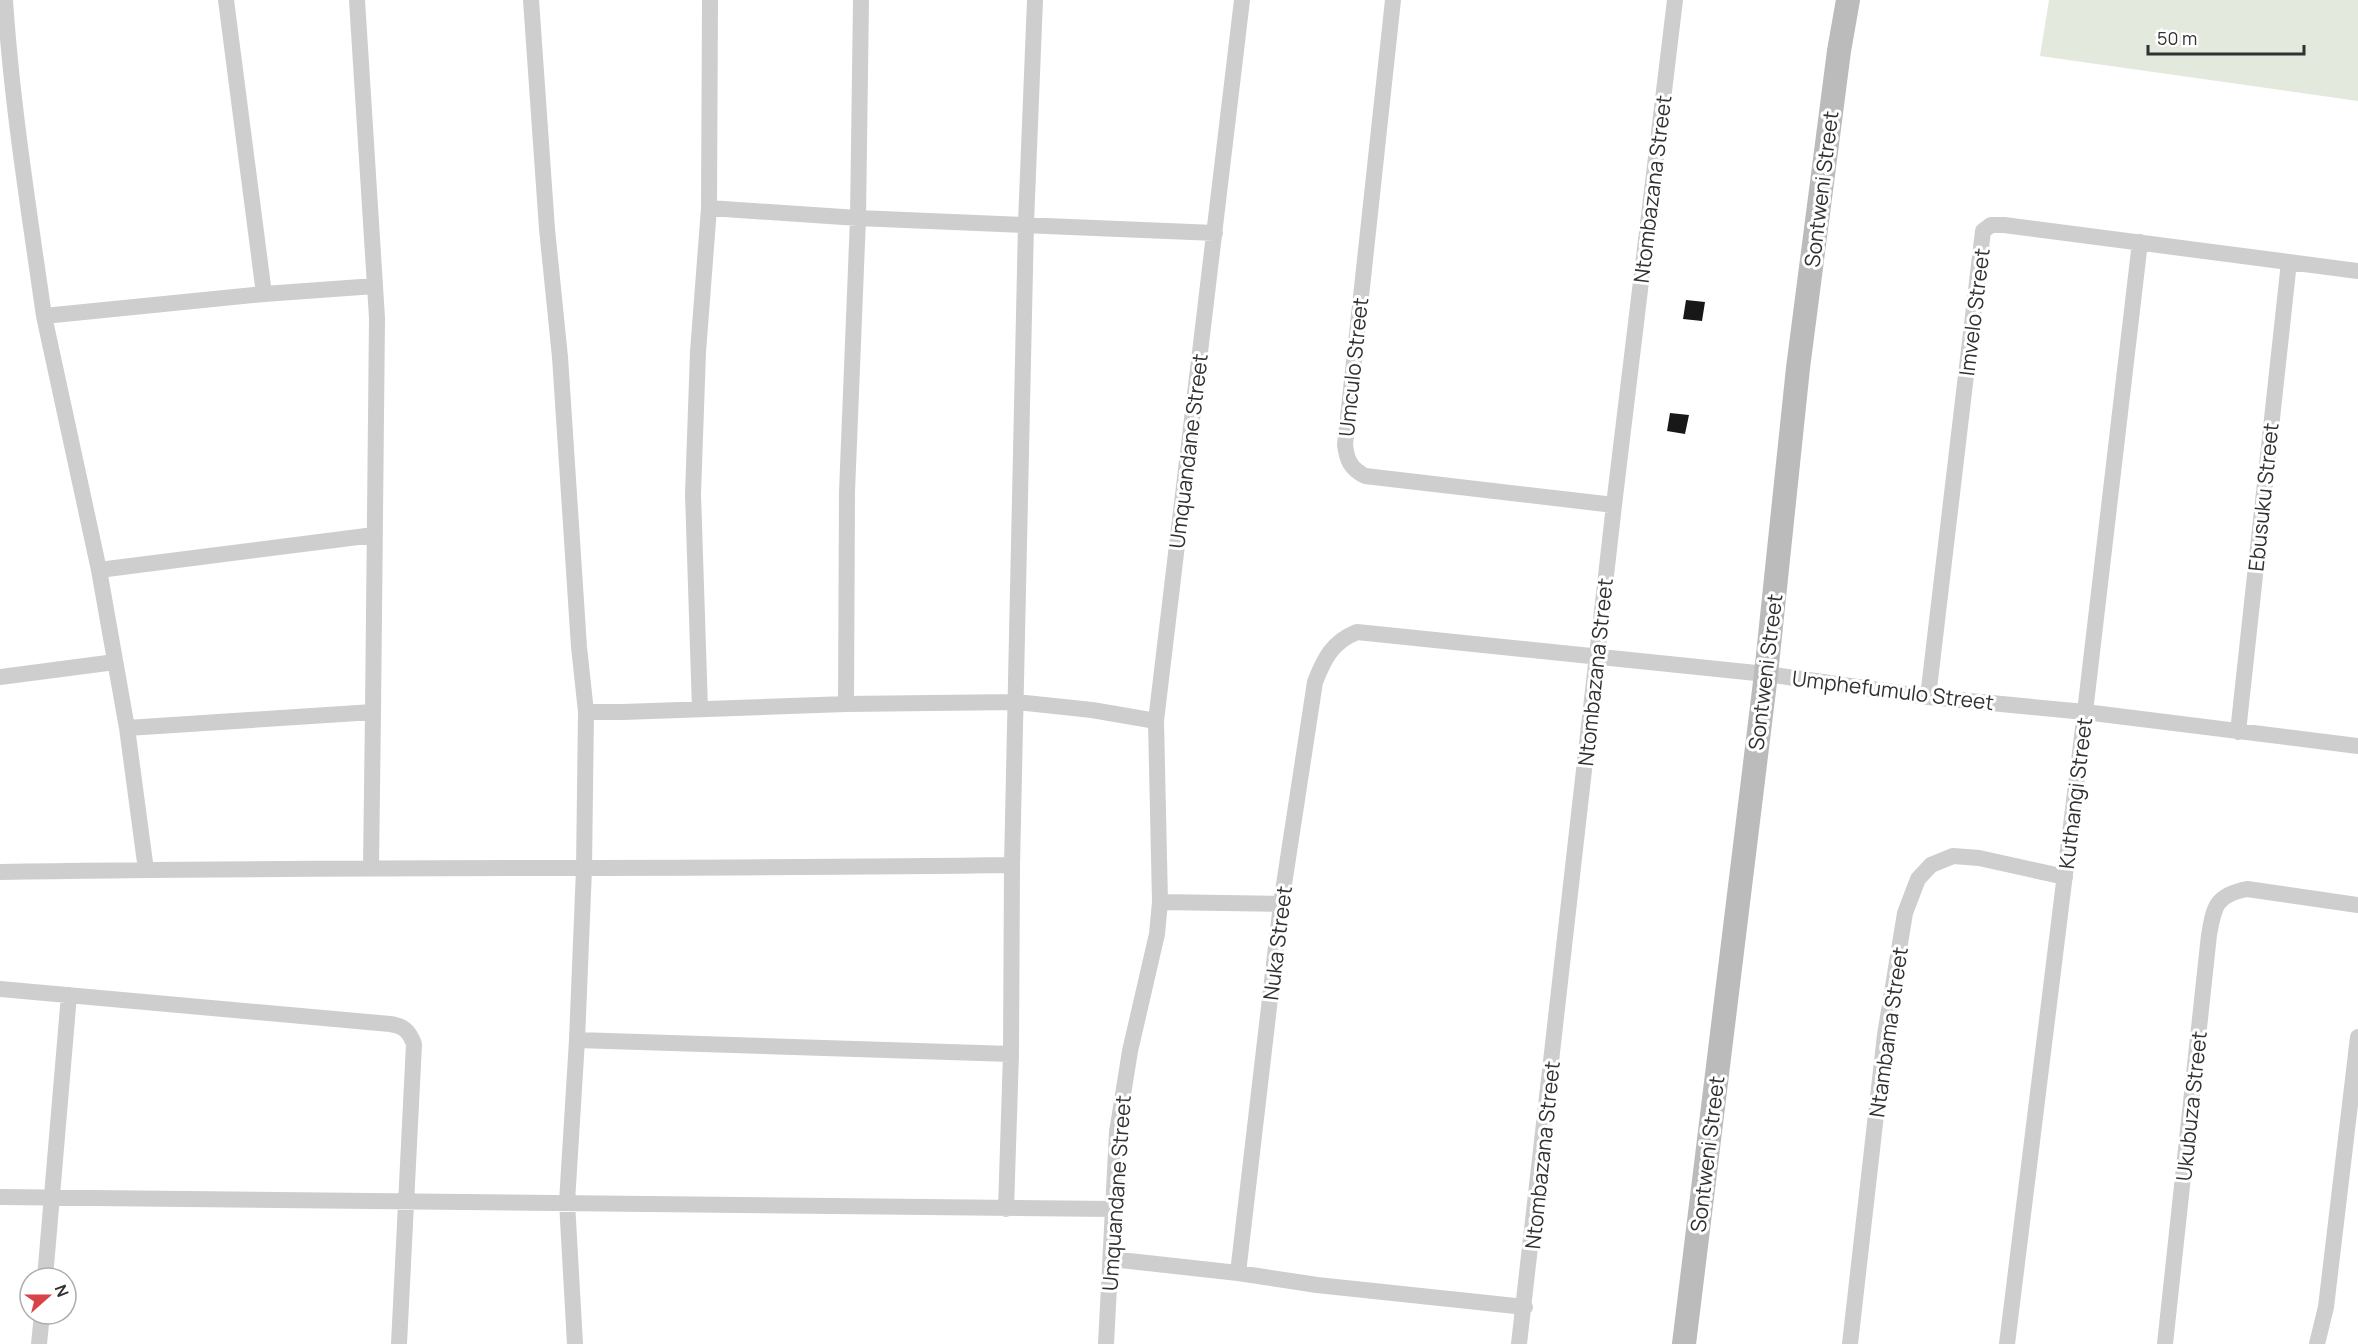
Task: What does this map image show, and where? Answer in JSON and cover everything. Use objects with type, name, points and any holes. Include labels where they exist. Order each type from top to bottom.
[{"type":"street","points":[[5,0],[23,175],[44,316],[99,570],[127,728],[146,870]]},
{"type":"street","points":[[226,0],[264,294]]},
{"type":"street","points":[[357,0],[375,286],[374,712],[371,868]]},
{"type":"street","points":[[531,0],[547,229],[560,357],[578,636],[586,712],[585,869],[567,1202],[575,1344]]},
{"type":"street","points":[[700,709],[693,494],[698,352],[709,208],[710,0]]},
{"type":"street","points":[[846,704],[847,492],[858,218],[861,0]]},
{"type":"street","points":[[1006,1209],[1011,1054],[1012,865],[1026,223],[1035,0]]},
{"type":"street","name":"Umquandane Street","points":[[1106,1344],[1117,1132],[1123,1090],[1152,961],[1160,902],[1156,721],[1242,0]]},
{"type":"street","name":"Umculo Street","points":[[1393,0],[1345,445],[1347,460],[1356,471],[1365,476],[1614,505]]},
{"type":"street","name":"Ntombazana Street","points":[[1519,1344],[1525,1307],[1596,658],[1675,0]]},
{"type":"street","name":"Sontweni Street","points":[[1684,1344],[1766,674],[1798,368],[1839,51],[1848,0]]},
{"type":"street","points":[[709,208],[858,218],[1026,223],[1215,233]]},
{"type":"street","name":"Imvelo Street","points":[[1928,698],[1983,231],[1991,225],[2004,225],[2358,271]]},
{"type":"street","name":"Kuthangi Street","points":[[2007,1344],[2140,242]]},
{"type":"street","name":"Ebusuku Street","points":[[2238,732],[2289,262]]},
{"type":"street","points":[[44,316],[264,294],[375,286]]},
{"type":"street","points":[[99,570],[375,534]]},
{"type":"street","name":"Umphefumulo Street","points":[[1357,632],[1766,674],[1928,698],[2085,712],[2358,746]]},
{"type":"street","name":"Nuka Street","points":[[1238,1273],[1281,904],[1315,682],[1325,657],[1334,646],[1357,632]]},
{"type":"street","points":[[0,677],[115,662]]},
{"type":"street","points":[[586,712],[846,704],[1016,702],[1156,721]]},
{"type":"street","points":[[127,728],[374,712]]},
{"type":"street","name":"Ntambama Street","points":[[1850,1344],[1885,1035],[1905,912],[1918,879],[1931,865],[1953,856],[1979,858],[2065,877]]},
{"type":"street","points":[[0,872],[1012,865]]},
{"type":"street","name":"Ukubuza Street","points":[[2165,1344],[2213,912],[2219,901],[2232,892],[2247,889],[2358,905]]},
{"type":"street","points":[[1160,902],[1281,904]]},
{"type":"street","points":[[0,989],[401,1026],[410,1034],[414,1044],[399,1344]]},
{"type":"street","points":[[46,1266],[69,995]]},
{"type":"street","points":[[2317,1344],[2326,1307],[2358,1037]]},
{"type":"street","points":[[577,1040],[1011,1054]]},
{"type":"street","points":[[0,1197],[1113,1209]]},
{"type":"street","points":[[1111,1259],[1238,1273],[1317,1285],[1525,1307]]},
{"type":"street","points":[[39,1344],[41,1326]]},
{"type":"shaded area","points":[[2049,0],[2358,0],[2358,101],[2040,56]]},
{"type":"building","points":[[1686,300],[1705,302],[1702,321],[1683,319]]},
{"type":"building","points":[[1670,413],[1689,415],[1685,434],[1667,431]]}]
